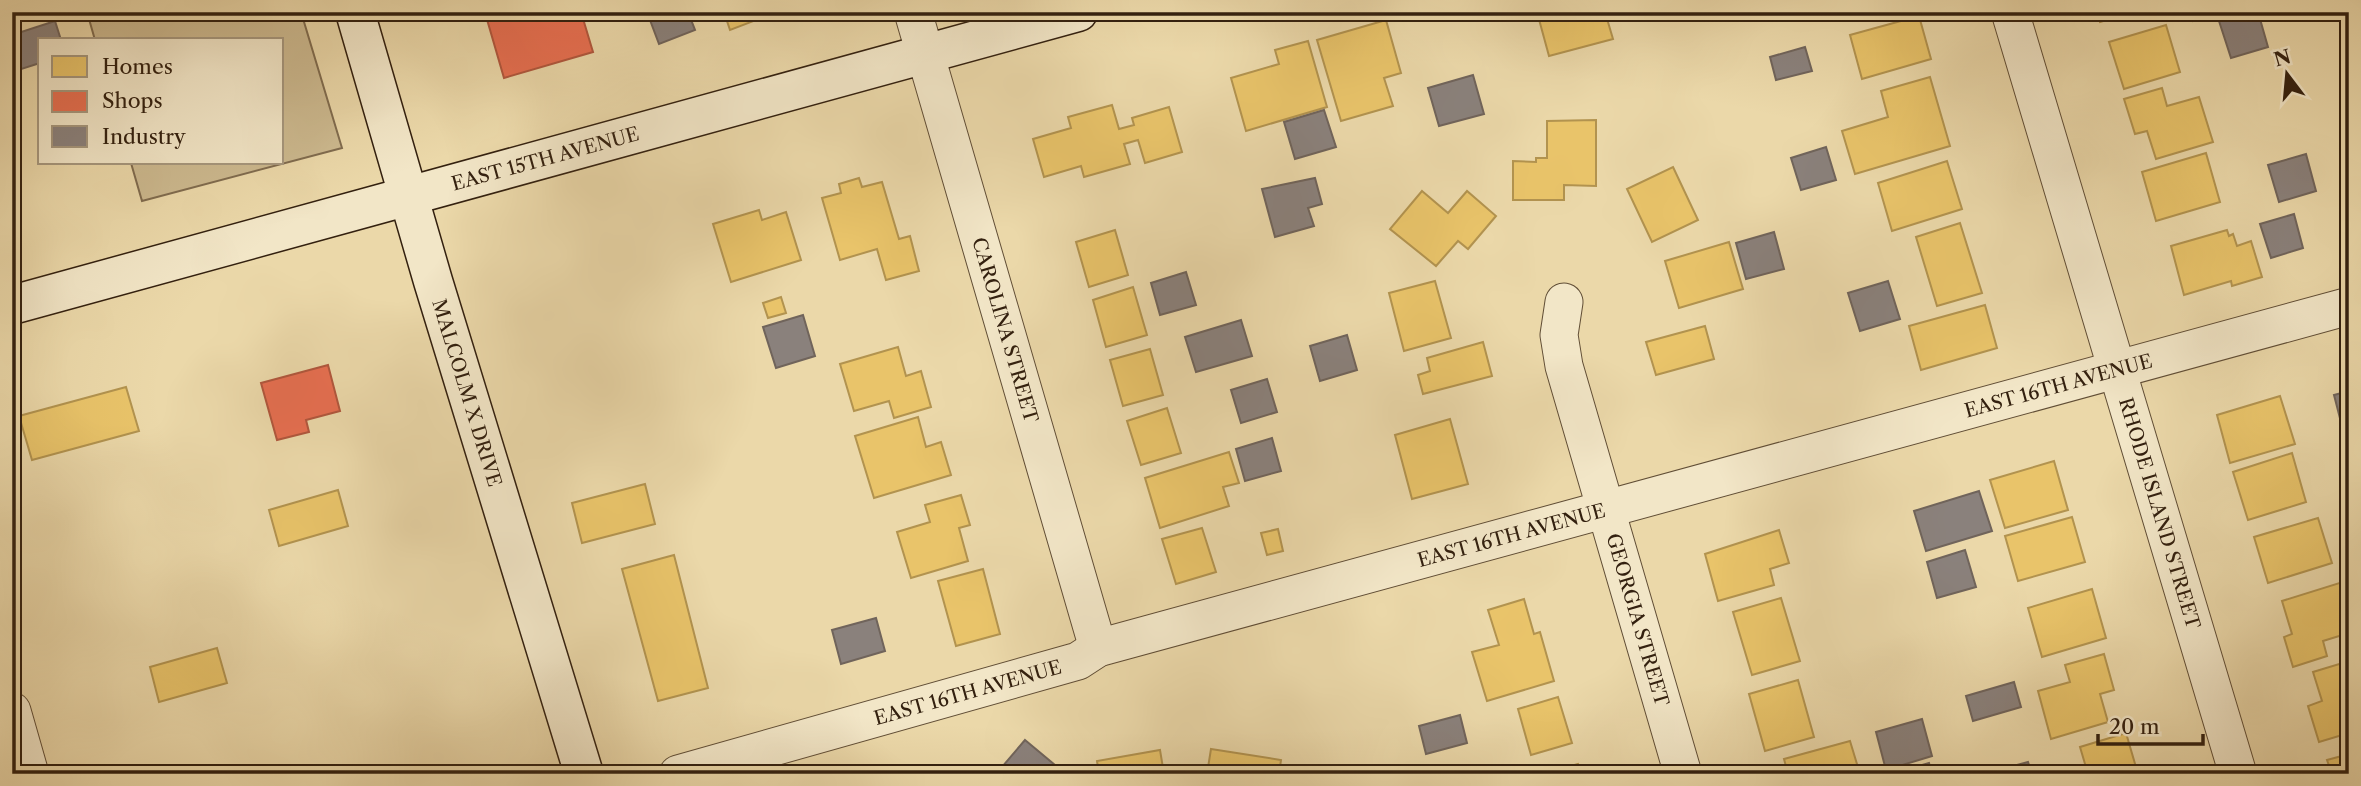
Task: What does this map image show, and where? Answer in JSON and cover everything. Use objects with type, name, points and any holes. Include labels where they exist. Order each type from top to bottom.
[{"type":"main road","name":"MALCOLM X DRIVE","points":[[355,12],[584,774]]},
{"type":"main road","name":"EAST 15TH AVENUE","points":[[12,305],[1079,12]]},
{"type":"street","name":"CAROLINA STREET","points":[[913,12],[1098,648]]},
{"type":"street","name":"RHODE ISLAND STREET","points":[[2010,12],[2238,774]]},
{"type":"street","name":"GEORGIA STREET","points":[[1564,302],[1560,321],[1561,356],[1682,774]]},
{"type":"street","name":"EAST 16TH AVENUE","points":[[678,774],[1078,661],[1098,648],[1605,512],[2117,368],[2349,306]]},
{"type":"street","points":[[12,711],[30,774]]},
{"type":"shaded area","points":[[87,12],[301,12],[342,148],[284,163],[284,38],[94,38]]},
{"type":"shaded area","points":[[131,164],[282,164],[142,201]]},
{"type":"building: Homes","points":[[724,12],[777,12],[730,30]]},
{"type":"building: Homes","points":[[1537,12],[1605,12],[1613,39],[1549,56]]},
{"type":"building: Homes","points":[[2096,12],[2133,12],[2100,22]]},
{"type":"building: Homes","points":[[2190,12],[2208,12],[2209,17],[2193,21]]},
{"type":"building: Homes","points":[[1919,16],[1931,59],[1862,79],[1850,35]]},
{"type":"building: Homes","points":[[1386,20],[1401,73],[1384,78],[1393,106],[1341,121],[1317,40]]},
{"type":"building: Homes","points":[[2166,25],[2180,72],[2124,89],[2109,42]]},
{"type":"building: Homes","points":[[1308,41],[1327,107],[1246,131],[1231,78],[1279,64],[1275,50]]},
{"type":"building: Homes","points":[[1930,77],[1950,146],[1855,174],[1842,131],[1888,117],[1881,91]]},
{"type":"building: Homes","points":[[2162,88],[2167,106],[2199,97],[2213,142],[2156,159],[2147,131],[2135,134],[2124,99]]},
{"type":"building: Homes","points":[[1112,105],[1119,129],[1134,125],[1132,118],[1169,107],[1182,152],[1145,163],[1138,140],[1124,144],[1130,164],[1084,177],[1081,166],[1044,177],[1033,139],[1071,128],[1068,117]]},
{"type":"building: Homes","points":[[1596,120],[1596,186],[1564,185],[1564,200],[1513,200],[1513,161],[1536,162],[1536,158],[1547,158],[1547,121]]},
{"type":"building: Homes","points":[[2206,153],[2220,202],[2156,221],[2142,172]]},
{"type":"building: Homes","points":[[1947,161],[1962,209],[1892,231],[1878,183]]},
{"type":"building: Homes","points":[[1673,167],[1698,220],[1652,242],[1627,189]]},
{"type":"building: Homes","points":[[859,178],[862,187],[882,182],[899,239],[910,236],[919,271],[886,280],[877,249],[840,260],[822,198],[841,193],[839,184]]},
{"type":"building: Homes","points":[[1422,191],[1448,213],[1467,191],[1496,216],[1468,249],[1458,241],[1436,266],[1390,229]]},
{"type":"building: Homes","points":[[759,210],[762,220],[786,212],[801,260],[731,282],[713,224]]},
{"type":"building: Homes","points":[[1960,223],[1982,293],[1937,306],[1916,237]]},
{"type":"building: Homes","points":[[1115,230],[1128,275],[1089,287],[1076,242]]},
{"type":"building: Homes","points":[[2227,230],[2229,236],[2233,234],[2237,246],[2251,241],[2262,277],[2232,286],[2231,281],[2184,295],[2171,246]]},
{"type":"building: Homes","points":[[1729,242],[1743,289],[1679,308],[1665,261]]},
{"type":"building: Homes","points":[[1435,281],[1451,338],[1404,351],[1389,293]]},
{"type":"building: Homes","points":[[1133,287],[1147,335],[1106,347],[1093,300]]},
{"type":"building: Homes","points":[[781,297],[786,313],[768,318],[763,303]]},
{"type":"building: Homes","points":[[1985,305],[1997,348],[1921,370],[1909,326]]},
{"type":"building: Homes","points":[[1705,326],[1714,359],[1656,375],[1646,342]]},
{"type":"building: Homes","points":[[1483,342],[1492,376],[1423,394],[1418,375],[1430,371],[1427,358]]},
{"type":"building: Homes","points":[[898,347],[906,376],[921,371],[931,407],[894,418],[889,401],[854,411],[840,364]]},
{"type":"building: Homes","points":[[1150,349],[1163,395],[1123,406],[1110,360]]},
{"type":"building: Homes","points":[[126,387],[139,431],[32,460],[19,416]]},
{"type":"building: Homes","points":[[2280,396],[2295,444],[2230,463],[2217,415]]},
{"type":"building: Homes","points":[[1167,408],[1181,453],[1141,465],[1127,421]]},
{"type":"building: Homes","points":[[918,417],[926,447],[941,442],[951,475],[874,498],[855,436]]},
{"type":"building: Homes","points":[[1450,419],[1468,484],[1412,499],[1395,435]]},
{"type":"building: Homes","points":[[1229,452],[1239,483],[1223,487],[1229,506],[1160,528],[1145,478]]},
{"type":"building: Homes","points":[[2292,453],[2306,502],[2248,520],[2233,472]]},
{"type":"building: Homes","points":[[2054,461],[2068,510],[2005,528],[1990,480]]},
{"type":"building: Homes","points":[[645,484],[655,524],[582,543],[572,503]]},
{"type":"building: Homes","points":[[338,490],[348,526],[279,546],[269,510]]},
{"type":"building: Homes","points":[[961,495],[970,525],[959,528],[968,561],[911,578],[897,532],[930,522],[925,505]]},
{"type":"building: Homes","points":[[2072,517],[2085,562],[2018,581],[2005,536]]},
{"type":"building: Homes","points":[[2318,518],[2332,563],[2268,583],[2254,537]]},
{"type":"building: Homes","points":[[1202,528],[1216,572],[1176,584],[1162,539]]},
{"type":"building: Homes","points":[[1278,529],[1283,551],[1267,555],[1261,533]]},
{"type":"building: Homes","points":[[1779,530],[1789,563],[1770,569],[1774,585],[1718,601],[1705,554]]},
{"type":"building: Homes","points":[[674,555],[708,688],[658,701],[622,569]]},
{"type":"building: Homes","points":[[983,569],[1000,634],[956,646],[938,581]]},
{"type":"building: Homes","points":[[2349,580],[2349,633],[2323,641],[2327,656],[2293,667],[2284,637],[2292,634],[2282,601]]},
{"type":"building: Homes","points":[[2092,589],[2106,638],[2042,657],[2028,608]]},
{"type":"building: Homes","points":[[1781,598],[1800,661],[1752,675],[1733,612]]},
{"type":"building: Homes","points":[[1524,599],[1534,634],[1540,632],[1554,681],[1487,701],[1472,652],[1499,645],[1488,610]]},
{"type":"building: Homes","points":[[217,648],[227,683],[159,702],[150,667]]},
{"type":"building: Homes","points":[[2104,654],[2114,690],[2100,694],[2108,722],[2051,739],[2038,691],[2070,682],[2065,665]]},
{"type":"building: Homes","points":[[2349,661],[2349,733],[2319,742],[2308,706],[2322,701],[2313,672]]},
{"type":"building: Homes","points":[[1798,680],[1814,737],[1765,751],[1749,694]]},
{"type":"building: Homes","points":[[1558,697],[1572,743],[1531,755],[1518,709]]},
{"type":"building: Homes","points":[[2126,733],[2138,774],[2088,774],[2080,747]]},
{"type":"building: Homes","points":[[1850,741],[1860,774],[1788,774],[1784,759]]},
{"type":"building: Homes","points":[[1211,749],[1281,760],[1279,774],[1207,774]]},
{"type":"building: Homes","points":[[1160,750],[1164,774],[1099,774],[1097,761]]},
{"type":"building: Homes","points":[[2349,754],[2349,774],[2332,774],[2327,760]]},
{"type":"building: Homes","points":[[1578,764],[1581,774],[1542,774]]},
{"type":"building: Shops","points":[[475,12],[581,12],[593,52],[504,78],[486,16],[477,19]]},
{"type":"building: Shops","points":[[328,365],[340,411],[306,420],[309,432],[277,440],[261,383]]},
{"type":"building: Industry","points":[[647,12],[688,12],[695,30],[659,44]]},
{"type":"building: Industry","points":[[2248,12],[2258,12],[2268,47],[2231,58],[2219,21]]},
{"type":"building: Industry","points":[[55,21],[60,38],[38,38],[38,64],[12,72],[12,35]]},
{"type":"building: Industry","points":[[1805,47],[1812,71],[1776,80],[1770,57]]},
{"type":"building: Industry","points":[[1473,75],[1484,114],[1439,126],[1428,88]]},
{"type":"building: Industry","points":[[1324,110],[1336,147],[1295,159],[1284,122]]},
{"type":"building: Industry","points":[[1826,147],[1836,180],[1801,190],[1791,158]]},
{"type":"building: Industry","points":[[2306,154],[2316,191],[2279,202],[2268,165]]},
{"type":"building: Industry","points":[[1315,178],[1322,204],[1308,208],[1314,226],[1275,237],[1262,189]]},
{"type":"building: Industry","points":[[2294,214],[2303,248],[2271,258],[2260,224]]},
{"type":"building: Industry","points":[[1774,232],[1784,269],[1746,279],[1736,243]]},
{"type":"building: Industry","points":[[1186,272],[1196,305],[1160,315],[1151,283]]},
{"type":"building: Industry","points":[[1888,281],[1900,319],[1860,331],[1848,293]]},
{"type":"building: Industry","points":[[803,315],[815,356],[776,368],[763,327]]},
{"type":"building: Industry","points":[[1241,320],[1252,356],[1196,372],[1185,337]]},
{"type":"building: Industry","points":[[1347,335],[1357,370],[1320,381],[1310,346]]},
{"type":"building: Industry","points":[[1267,379],[1277,412],[1241,423],[1231,390]]},
{"type":"building: Industry","points":[[2349,391],[2349,428],[2343,430],[2334,395]]},
{"type":"building: Industry","points":[[1272,438],[1281,471],[1245,481],[1236,449]]},
{"type":"building: Industry","points":[[1979,491],[1992,531],[1926,551],[1914,511]]},
{"type":"building: Industry","points":[[1965,550],[1976,587],[1937,598],[1927,562]]},
{"type":"building: Industry","points":[[876,618],[885,651],[841,664],[832,630]]},
{"type":"building: Industry","points":[[2014,682],[2021,707],[1973,721],[1966,696]]},
{"type":"building: Industry","points":[[1460,715],[1467,743],[1426,754],[1419,726]]},
{"type":"building: Industry","points":[[1922,719],[1932,756],[1886,770],[1876,732]]},
{"type":"building: Industry","points":[[1025,740],[1055,765],[1047,774],[1011,774],[1002,767]]},
{"type":"building: Industry","points":[[2028,762],[2032,774],[1987,774],[1987,773]]},
{"type":"building: Industry","points":[[1929,763],[1932,774],[1891,774]]}]
